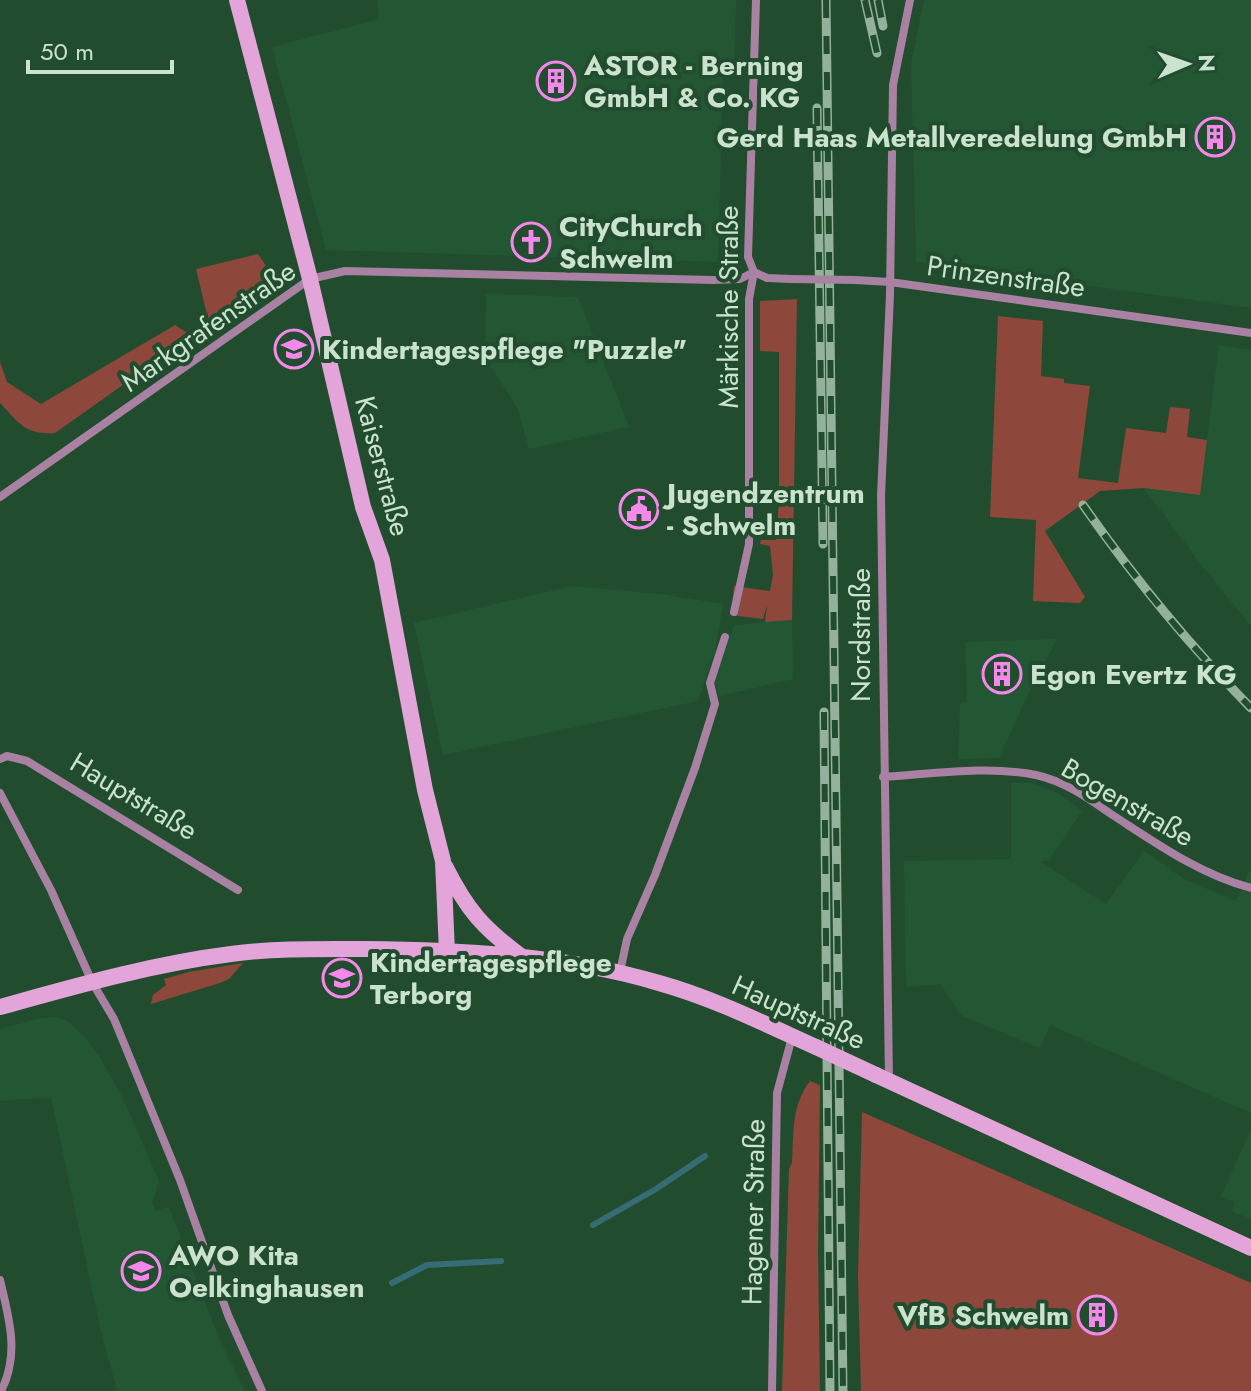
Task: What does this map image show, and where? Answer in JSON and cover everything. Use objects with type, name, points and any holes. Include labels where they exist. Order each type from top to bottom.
[{"type":"main road","name":"Kaiserstraße","points":[[237,0],[310,279],[363,507],[382,560],[425,790],[443,861],[447,952]]},
{"type":"main road","points":[[443,861],[474,915],[488,932],[523,958]]},
{"type":"main road","name":"Hauptstraße","points":[[0,1007],[92,982],[218,956],[293,949],[447,952],[523,958],[620,972],[662,983],[710,1001],[816,1047],[1251,1248]]},
{"type":"street","name":"Märkische Straße","points":[[734,612],[749,544],[749,299],[754,272],[748,257],[756,0]]},
{"type":"street","name":"Nordstraße","points":[[883,1078],[881,496],[890,282],[893,85],[910,0]]},
{"type":"street","name":"Markgrafenstraße","points":[[0,497],[310,279],[345,271],[713,280],[740,279],[754,272]]},
{"type":"street","name":"Prinzenstraße","points":[[754,272],[767,278],[890,282],[1251,333]]},
{"type":"street","points":[[620,972],[627,939],[695,768],[715,704],[710,683],[725,637]]},
{"type":"street","name":"Hauptstraße","points":[[0,759],[7,756],[27,761],[238,890]]},
{"type":"street","name":"Bogenstraße","points":[[883,777],[998,771],[1037,775],[1069,786],[1205,872],[1251,888]]},
{"type":"street","points":[[0,793],[51,890],[92,982],[114,1019],[180,1180],[228,1315],[262,1391]]},
{"type":"street","name":"Hagener Straße","points":[[772,1391],[777,1093],[792,1037]]},
{"type":"street","points":[[0,1280],[12,1343],[10,1371],[1,1391]]},
{"type":"shaded area","points":[[377,0],[736,0],[734,74],[723,75],[718,262],[326,250],[272,47],[379,19]]},
{"type":"shaded area","points":[[924,0],[1251,0],[1251,308],[916,262],[911,64]]},
{"type":"shaded area","points":[[258,254],[272,275],[209,323],[196,269]]},
{"type":"shaded area","points":[[486,294],[578,297],[629,427],[529,449],[518,409],[485,357]]},
{"type":"shaded area","points":[[797,299],[792,620],[765,622],[767,605],[763,619],[731,615],[734,586],[770,591],[773,575],[770,546],[760,544],[761,540],[776,540],[779,352],[760,351],[760,301]]},
{"type":"shaded area","points":[[998,316],[1043,321],[1041,376],[1090,386],[1078,478],[1118,483],[1126,428],[1166,433],[1170,407],[1190,409],[1187,437],[1207,440],[1200,495],[1144,488],[1100,491],[1045,531],[1085,597],[1080,603],[1033,601],[1036,520],[990,517]]},
{"type":"shaded area","points":[[175,325],[192,336],[55,433],[29,430],[0,403],[0,362],[7,382],[41,404]]},
{"type":"shaded area","points":[[1219,345],[1251,350],[1251,626],[1144,488],[1200,494]]},
{"type":"shaded area","points":[[572,586],[660,594],[723,604],[715,651],[698,701],[443,755],[414,623]]},
{"type":"shaded area","points":[[792,620],[793,679],[719,696],[715,680],[734,625]]},
{"type":"shaded area","name":"Egon Evertz KG","points":[[1057,639],[999,758],[958,759],[960,703],[967,702],[965,642]]},
{"type":"shaded area","points":[[1011,783],[1031,783],[1058,793],[1082,811],[1049,860],[1040,861],[1106,904],[1144,851],[1184,879],[1236,901],[1251,867],[1251,1113],[1050,1025],[1040,1048],[962,1016],[940,984],[906,987],[904,861],[1011,859]]},
{"type":"shaded area","points":[[243,963],[229,979],[151,1004],[153,995],[166,985],[164,979]]},
{"type":"shaded area","points":[[54,1017],[66,1020],[83,1035],[122,1096],[159,1181],[152,1203],[156,1211],[169,1207],[218,1336],[245,1391],[117,1391],[101,1331],[51,1097],[0,1101],[0,1029]]},
{"type":"shaded area","points":[[810,1081],[820,1085],[820,1391],[782,1391],[789,1169],[796,1110]]},
{"type":"shaded area","points":[[862,1112],[1251,1283],[1251,1391],[861,1391],[858,1276]]},
{"type":"shaded area","points":[[1251,1129],[1251,1219],[1232,1211],[1235,1202],[1221,1197]]},
{"type":"waterway","points":[[593,1225],[705,1156]]},
{"type":"waterway","points":[[392,1283],[427,1265],[501,1261]]},
{"type":"railway","points":[[826,0],[843,1391]]},
{"type":"railway","points":[[865,0],[877,53]]},
{"type":"railway","points":[[878,0],[883,26]]},
{"type":"railway","points":[[817,108],[823,544]]},
{"type":"railway","points":[[1083,505],[1163,610],[1251,708]]},
{"type":"railway","points":[[824,712],[830,1391]]},
{"type":"place","name":"ASTOR - Berning GmbH & Co. KG","points":[[556,81]]},
{"type":"place","name":"Gerd Haas Metallveredelung GmbH","points":[[1215,137]]},
{"type":"place","name":"CityChurch Schwelm","points":[[531,242]]},
{"type":"place","name":"Kindertagespflege \"Puzzle\"","points":[[294,349]]},
{"type":"place","name":"Jugendzentrum - Schwelm","points":[[639,509]]},
{"type":"place","name":"Egon Evertz KG","points":[[1002,674]]},
{"type":"place","name":"Kindertagespflege Terborg","points":[[342,978]]},
{"type":"place","name":"AWO Kita Oelkinghausen","points":[[141,1271]]},
{"type":"place","name":"VfB Schwelm","points":[[1097,1315]]}]
